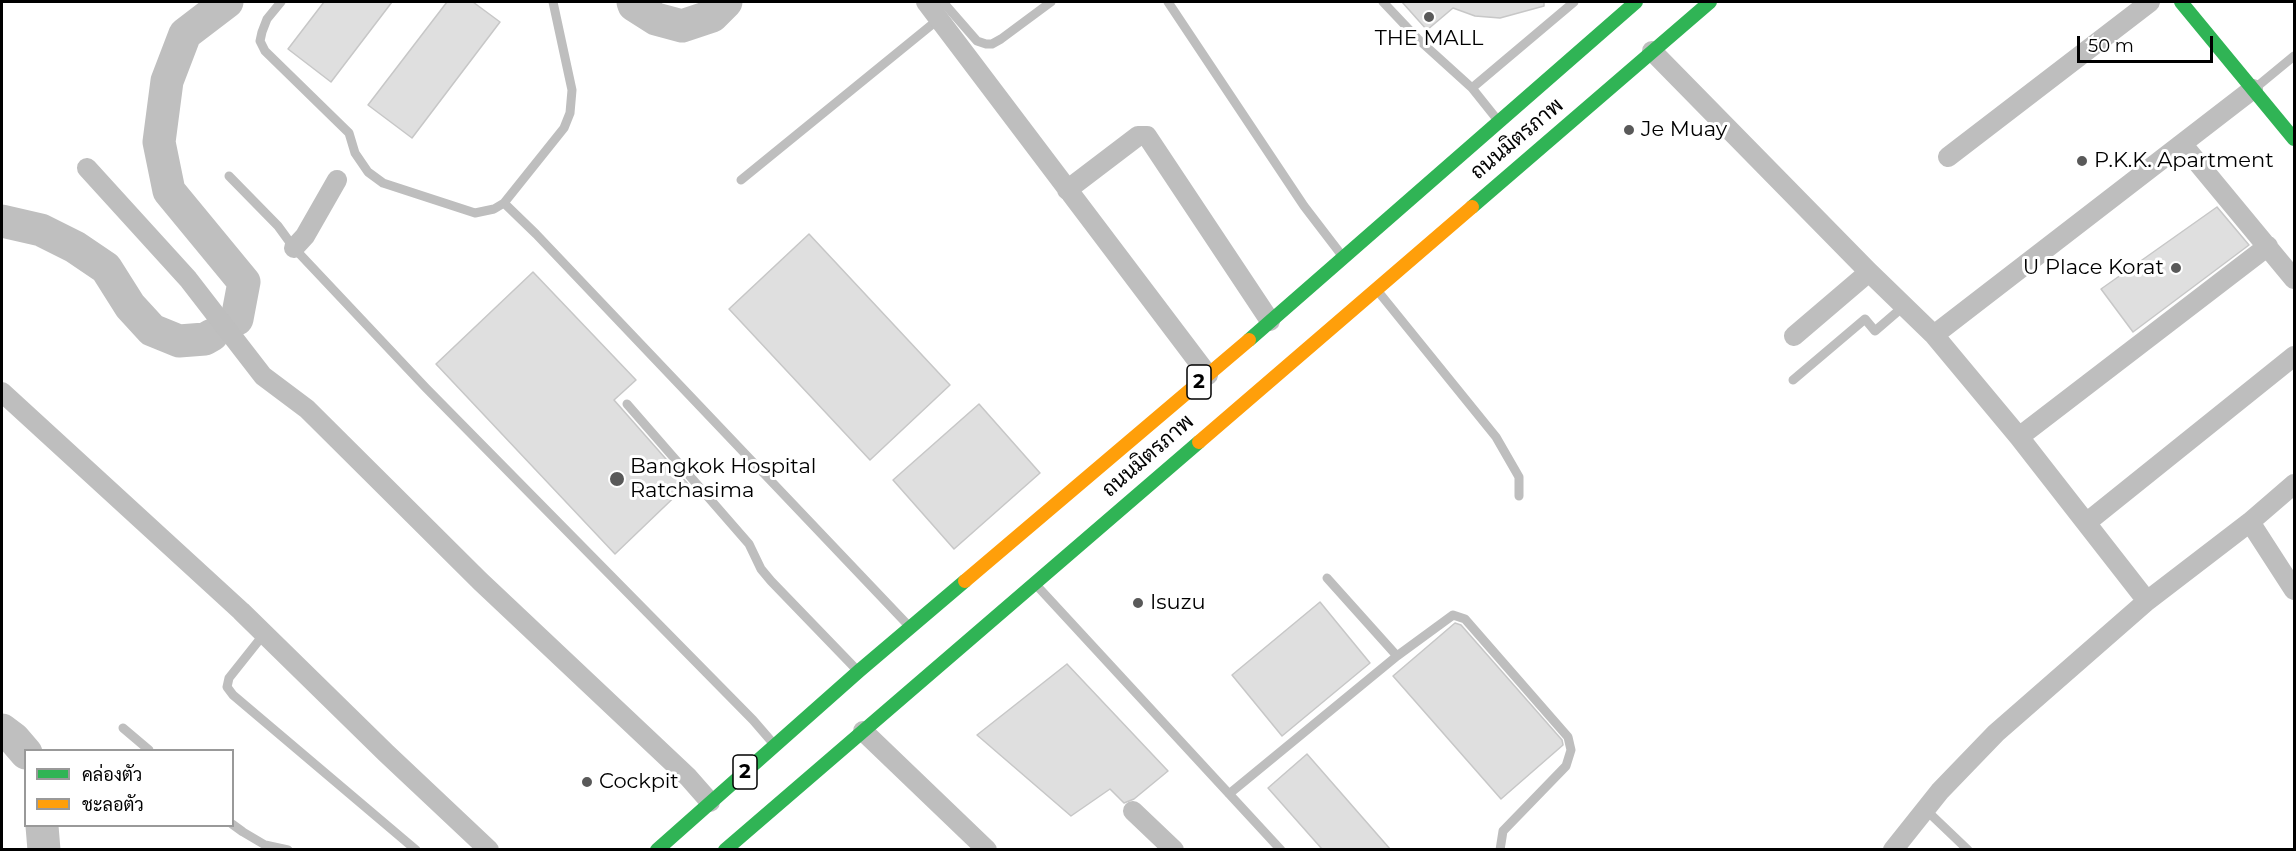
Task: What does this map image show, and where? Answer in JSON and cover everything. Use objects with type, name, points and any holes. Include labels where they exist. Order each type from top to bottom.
[{"type":"main road","name":"ถนนมิตรภาพ","points":[[657,849],[775,746],[836,699],[859,671],[1344,258],[1498,120],[1636,2]]},
{"type":"main road","name":"ถนนมิตรภาพ","points":[[724,849],[859,727],[1033,582],[1710,2]]},
{"type":"main road","points":[[2181,2],[2295,139]]},
{"type":"street","points":[[926,2],[941,10],[1067,190],[1208,375]]},
{"type":"street","points":[[1948,158],[2150,2]]},
{"type":"street","points":[[1652,51],[1934,335],[2019,437],[2147,601]]},
{"type":"street","points":[[1934,335],[2253,89]]},
{"type":"street","points":[[1067,190],[1138,136],[1147,136],[1270,321]]},
{"type":"street","points":[[2182,145],[2295,279]]},
{"type":"street","points":[[87,168],[188,279],[262,376],[307,409],[480,581],[688,777],[710,802]]},
{"type":"street","points":[[294,248],[305,236],[337,180]]},
{"type":"street","points":[[2019,437],[2268,246]]},
{"type":"street","points":[[1794,336],[1869,272]]},
{"type":"street","points":[[2086,523],[2295,356]]},
{"type":"street","points":[[2,392],[105,484],[489,849]]},
{"type":"street","points":[[1893,849],[1925,809],[1996,733],[2147,601],[2250,522],[2295,484]]},
{"type":"street","points":[[2250,522],[2295,590]]},
{"type":"street","points":[[859,727],[987,849]]},
{"type":"street","points":[[1133,811],[1174,849]]},
{"type":"lane","points":[[281,2],[267,19],[262,32],[260,40],[265,51],[349,133],[355,153],[368,172],[383,183],[475,213],[494,209],[504,203],[564,128],[570,113],[573,90],[553,2]]},
{"type":"lane","points":[[741,180],[941,10],[977,41],[986,44],[996,42],[1051,2]]},
{"type":"lane","points":[[1168,2],[1304,206],[1344,258]]},
{"type":"lane","points":[[1383,2],[1419,40],[1472,88],[1498,120]]},
{"type":"lane","points":[[1472,88],[1574,2]]},
{"type":"lane","points":[[2253,89],[2295,56]]},
{"type":"lane","points":[[229,176],[278,226],[294,248],[426,388],[753,720],[775,746]]},
{"type":"lane","points":[[504,203],[910,628]]},
{"type":"lane","points":[[1375,288],[1496,437],[1519,477],[1519,496]]},
{"type":"lane","points":[[1793,380],[1865,319],[1875,331],[1904,306]]},
{"type":"lane","points":[[627,404],[749,544],[761,569],[771,581],[859,671]]},
{"type":"lane","points":[[1327,578],[1397,656]]},
{"type":"lane","points":[[1033,582],[1281,849]]},
{"type":"lane","points":[[1228,794],[1397,656],[1453,615],[1459,615],[1465,619],[1568,737],[1571,750],[1566,766],[1503,831],[1500,849]]},
{"type":"lane","points":[[264,634],[229,678],[227,687],[233,695],[416,849]]},
{"type":"lane","points":[[123,728],[147,749]]},
{"type":"lane","points":[[1925,809],[1968,849]]},
{"type":"lane","points":[[234,825],[266,845],[288,849]]},
{"type":"building","points":[[324,2],[392,2],[331,82],[288,49]]},
{"type":"building","points":[[447,2],[473,2],[500,22],[412,138],[368,105]]},
{"type":"building","name":"THE MALL","points":[[1402,2],[1544,2],[1544,6],[1500,18],[1475,16],[1453,8],[1427,30]]},
{"type":"building","name":"U Place Korat","points":[[2217,207],[2249,245],[2133,332],[2101,289]]},
{"type":"building","points":[[809,234],[950,385],[870,460],[729,309]]},
{"type":"building","name":"Bangkok Hospital Ratchasima","points":[[533,272],[636,380],[614,400],[688,484],[615,554],[436,364]]},
{"type":"building","points":[[979,404],[1040,473],[954,549],[893,480]]},
{"type":"building","points":[[1320,602],[1370,663],[1282,736],[1232,675]]},
{"type":"building","points":[[1455,623],[1461,625],[1562,740],[1563,745],[1501,799],[1393,676]]},
{"type":"building","points":[[1067,664],[1168,771],[1134,799],[1124,803],[1110,789],[1071,816],[977,735]]},
{"type":"building","points":[[1307,754],[1390,849],[1322,849],[1268,788]]},
{"type":"waterway","points":[[227,2],[185,34],[167,81],[159,142],[169,191],[244,282],[237,319]]},
{"type":"waterway","points":[[633,2],[634,5],[656,19],[682,26],[712,16],[726,2]]},
{"type":"waterway","points":[[2,221],[41,230],[75,247],[106,268],[130,306],[152,330],[179,341],[205,339],[212,335]]},
{"type":"waterway","points":[[2,730],[24,751]]},
{"type":"waterway","points":[[42,827],[44,850]]},
{"type":"traffic: fast","points":[[1249,340],[1636,2]]},
{"type":"traffic: fast","points":[[1472,207],[1710,2]]},
{"type":"traffic: fast","points":[[2181,2],[2294,139]]},
{"type":"traffic: fast","points":[[725,850],[1199,442]]},
{"type":"traffic: fast","points":[[657,850],[859,671],[965,581]]},
{"type":"traffic: slow","points":[[1199,442],[1472,207]]},
{"type":"traffic: slow","points":[[965,581],[1249,340]]},
{"type":"place","name":"THE MALL","points":[[1429,17]]},
{"type":"place","name":"Je Muay","points":[[1629,130]]},
{"type":"place","name":"P.K.K. Apartment","points":[[2082,161]]},
{"type":"place","name":"U Place Korat","points":[[2176,268]]},
{"type":"place","name":"Bangkok Hospital Ratchasima","points":[[617,479]]},
{"type":"place","name":"Isuzu","points":[[1138,603]]},
{"type":"place","name":"Cockpit","points":[[587,782]]}]
